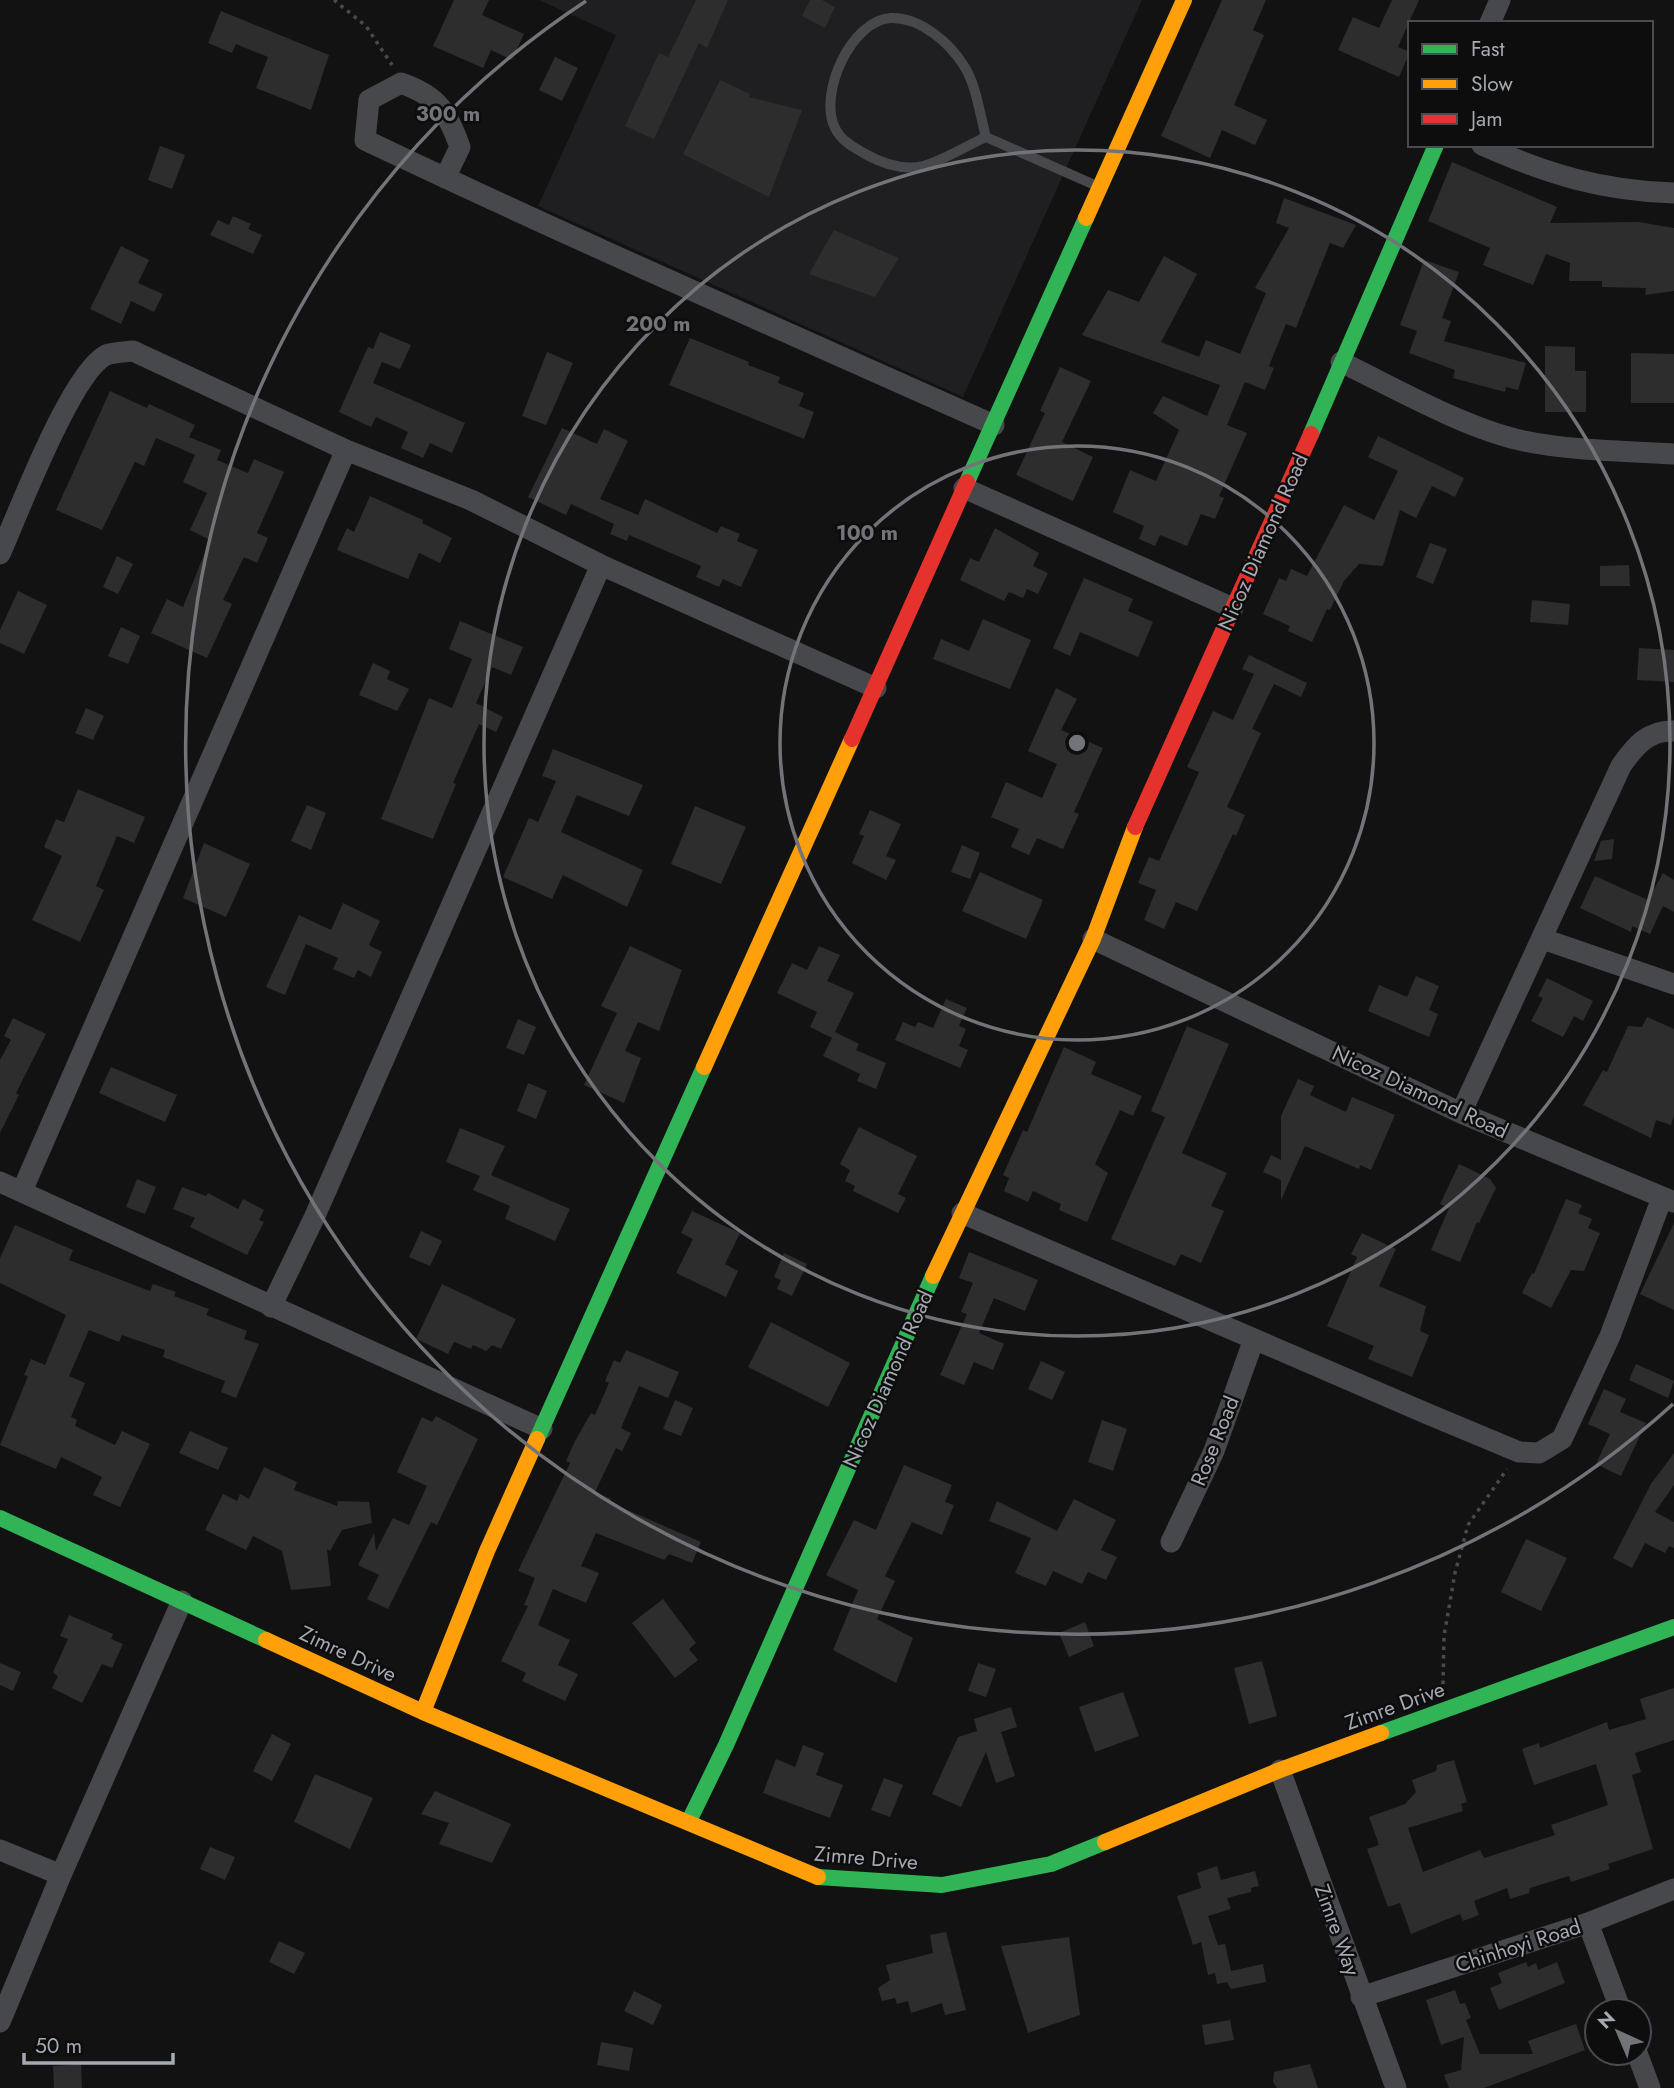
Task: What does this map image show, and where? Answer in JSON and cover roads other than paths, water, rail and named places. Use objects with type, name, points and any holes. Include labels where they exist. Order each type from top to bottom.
[{"type":"street","points":[[423,1712],[487,1551],[1184,0]]},
{"type":"street","points":[[1491,21],[1500,0]]},
{"type":"street","points":[[445,178],[460,147],[447,112],[422,91],[401,83],[369,100],[365,140],[445,178],[994,425]]},
{"type":"street","name":"Nicoz Diamond Road","points":[[689,1821],[962,1213],[1093,939],[1144,803],[1233,608],[1435,147]]},
{"type":"street","points":[[1486,147],[1531,167],[1587,185],[1674,193]]},
{"type":"street","points":[[0,554],[68,406],[87,374],[106,355],[133,351],[346,450],[471,500],[601,565],[876,688]]},
{"type":"street","points":[[1341,362],[1461,418],[1521,440],[1569,448],[1674,454]]},
{"type":"street","points":[[22,1191],[346,450]]},
{"type":"street","points":[[964,488],[1233,608]]},
{"type":"street","points":[[271,1307],[314,1218],[601,565]]},
{"type":"street","points":[[1461,1113],[1622,766],[1637,743],[1660,730],[1674,731]]},
{"type":"street","name":"Nicoz Diamond Road","points":[[1093,939],[1461,1113],[1668,1200]]},
{"type":"street","points":[[1543,939],[1674,984]]},
{"type":"street","points":[[0,1182],[542,1429]]},
{"type":"street","points":[[962,1213],[1518,1452],[1539,1452],[1562,1439],[1610,1336],[1668,1200]]},
{"type":"street","name":"Rose Road","points":[[1171,1542],[1214,1451],[1254,1339]]},
{"type":"street","name":"Zimre Drive","points":[[0,1518],[423,1712],[689,1821],[812,1877],[942,1885],[1051,1864],[1280,1770],[1674,1627]]},
{"type":"street","points":[[0,2022],[61,1875],[182,1601]]},
{"type":"street","name":"Zimre Way","points":[[1280,1770],[1396,2088]]},
{"type":"street","points":[[0,1850],[61,1875]]},
{"type":"street","name":"Chinhoyi Road","points":[[1361,1997],[1588,1923],[1674,1889]]},
{"type":"street","points":[[1588,1923],[1616,1997]]},
{"type":"street","points":[[1642,2067],[1650,2088]]},
{"type":"lane","points":[[986,137],[966,68],[942,38],[910,22],[891,18],[868,27],[845,56],[830,86],[829,109],[835,130],[849,145],[880,162],[902,168],[923,166],[986,137],[1100,188]]}]
